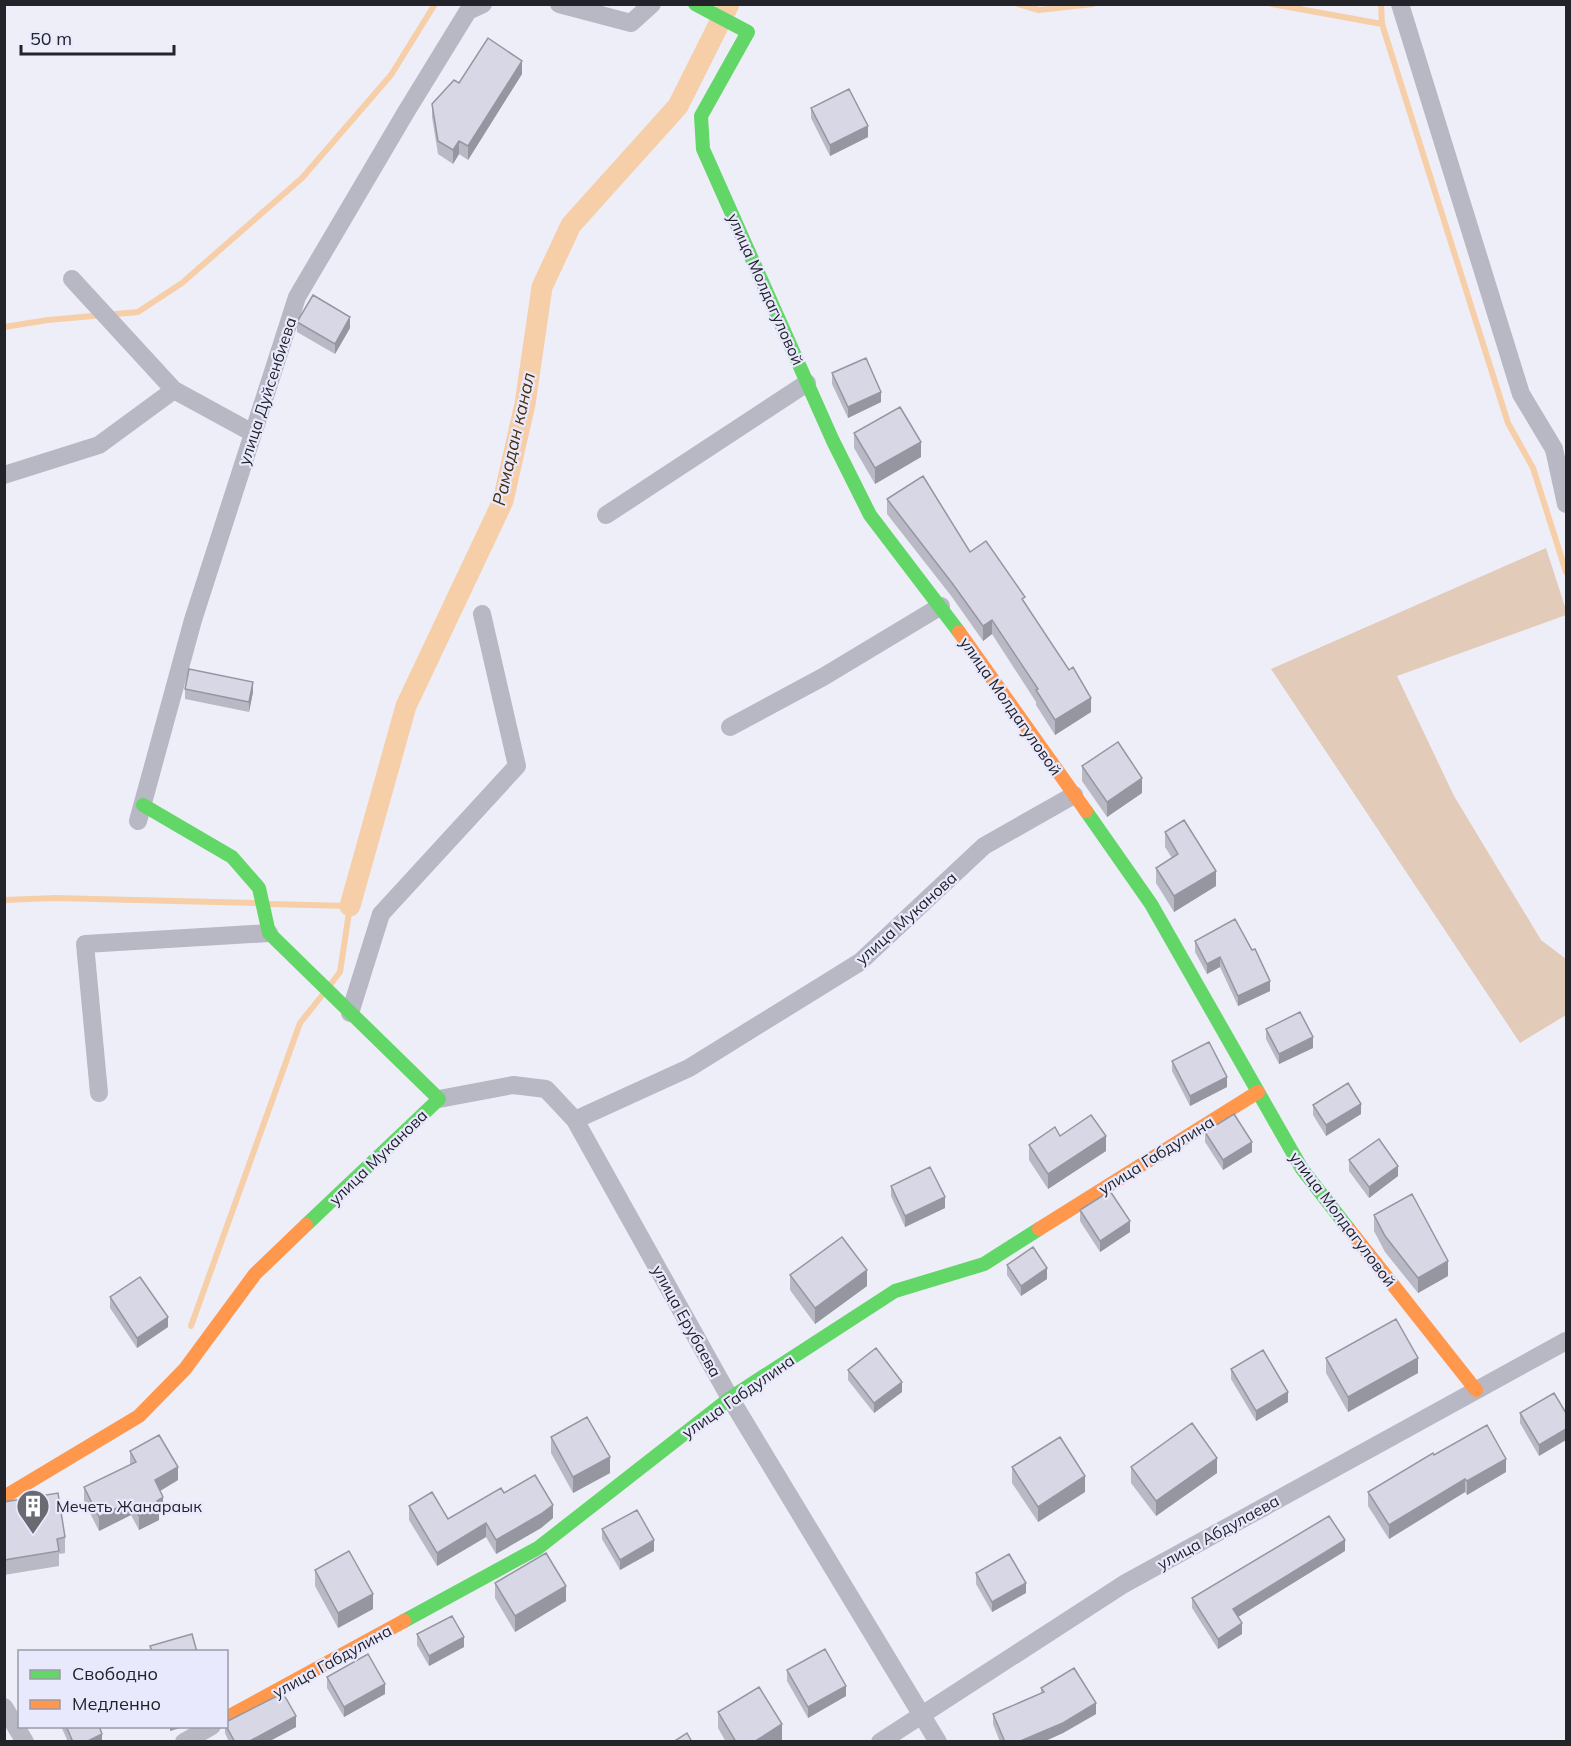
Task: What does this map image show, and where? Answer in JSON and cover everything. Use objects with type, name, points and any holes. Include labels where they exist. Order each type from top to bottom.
[{"type":"street","points":[[559,4],[631,23],[652,4]]},
{"type":"street","name":"улица Молдагуловой","points":[[696,4],[748,32],[701,116],[703,149],[833,441],[870,515],[940,606],[1151,904],[1302,1169],[1476,1390]]},
{"type":"street","points":[[1400,4],[1521,394],[1554,449],[1566,504]]},
{"type":"street","name":"улица Дуйсенбиева","points":[[141,813],[193,620],[297,297],[470,7]]},
{"type":"street","points":[[72,279],[174,390],[253,433]]},
{"type":"street","points":[[606,515],[807,383]]},
{"type":"street","points":[[4,475],[99,445],[174,390]]},
{"type":"street","points":[[730,727],[823,677],[940,606]]},
{"type":"street","points":[[350,1013],[381,914],[517,766],[482,614]]},
{"type":"street","name":"улица Муканова","points":[[575,1120],[689,1068],[860,962],[984,846],[1074,795]]},
{"type":"street","points":[[99,1093],[85,944],[269,933],[259,888],[232,857],[141,813]]},
{"type":"street","name":"улица Муканова","points":[[4,1497],[139,1416],[185,1369],[255,1274],[439,1099],[269,933]]},
{"type":"street","name":"улица Ерубаева","points":[[439,1099],[513,1085],[546,1089],[575,1120],[730,1398],[938,1742]]},
{"type":"street","name":"улица Габдулина","points":[[228,1717],[538,1548],[730,1398],[895,1291],[984,1264],[1258,1092]]},
{"type":"street","name":"улица Абдулаева","points":[[880,1742],[1124,1584],[1566,1341]]},
{"type":"street","points":[[4,1707],[25,1742]]},
{"type":"street","points":[[184,1742],[208,1728]]},
{"type":"shaded area","points":[[1546,548],[1566,615],[1397,676],[1454,796],[1541,940],[1566,959],[1566,1015],[1520,1043],[1271,669]]},
{"type":"building","points":[[488,38],[522,61],[468,146],[459,141],[453,150],[438,141],[432,104],[454,80],[459,83]]},
{"type":"building","points":[[849,89],[868,126],[830,145],[811,108]]},
{"type":"building","points":[[313,295],[350,317],[335,344],[297,322]]},
{"type":"building","points":[[866,358],[881,392],[848,407],[832,373]]},
{"type":"building","points":[[900,407],[921,442],[875,468],[854,433]]},
{"type":"building","points":[[923,476],[970,552],[986,541],[1025,597],[1022,599],[1069,670],[1073,667],[1091,698],[1055,720],[1036,690],[1038,689],[992,620],[983,626],[887,499]]},
{"type":"building","points":[[189,669],[253,682],[249,702],[185,689]]},
{"type":"building","points":[[1118,742],[1142,778],[1107,802],[1082,766]]},
{"type":"building","points":[[1184,820],[1216,871],[1174,896],[1156,868],[1178,854],[1165,832]]},
{"type":"building","points":[[1235,919],[1252,950],[1255,949],[1270,981],[1238,996],[1220,957],[1207,964],[1195,941]]},
{"type":"building","points":[[1300,1012],[1313,1037],[1279,1054],[1266,1029]]},
{"type":"building","points":[[1209,1042],[1227,1077],[1190,1096],[1172,1061]]},
{"type":"building","points":[[1348,1083],[1361,1104],[1326,1125],[1313,1105]]},
{"type":"building","points":[[1234,1114],[1252,1142],[1223,1160],[1205,1132]]},
{"type":"building","points":[[1091,1115],[1106,1136],[1048,1174],[1029,1145],[1055,1127],[1060,1136]]},
{"type":"building","points":[[1379,1139],[1398,1166],[1369,1187],[1349,1160]]},
{"type":"building","points":[[930,1167],[945,1197],[905,1216],[891,1186]]},
{"type":"building","points":[[1110,1191],[1130,1221],[1100,1241],[1080,1210]]},
{"type":"building","points":[[1412,1194],[1448,1261],[1418,1278],[1385,1236],[1374,1215]]},
{"type":"building","points":[[842,1237],[867,1270],[815,1308],[790,1275]]},
{"type":"building","points":[[1033,1247],[1047,1268],[1021,1286],[1007,1265]]},
{"type":"building","points":[[140,1277],[168,1317],[137,1338],[110,1297]]},
{"type":"building","points":[[1396,1319],[1418,1358],[1348,1397],[1326,1358]]},
{"type":"building","points":[[876,1348],[902,1382],[874,1403],[848,1370]]},
{"type":"building","points":[[1263,1350],[1288,1392],[1256,1411],[1231,1369]]},
{"type":"building","points":[[1554,1393],[1566,1413],[1566,1429],[1539,1445],[1520,1413]]},
{"type":"building","points":[[587,1417],[610,1457],[573,1477],[551,1437]]},
{"type":"building","points":[[1192,1423],[1217,1458],[1156,1501],[1131,1467]]},
{"type":"building","points":[[1487,1425],[1506,1459],[1467,1481],[1465,1479],[1389,1525],[1368,1492],[1433,1453],[1434,1455]]},
{"type":"building","points":[[159,1435],[178,1467],[155,1480],[163,1497],[157,1501],[159,1506],[139,1516],[131,1501],[99,1517],[84,1487],[136,1462],[130,1451]]},
{"type":"building","points":[[1060,1437],[1085,1476],[1038,1507],[1012,1467]]},
{"type":"building","points":[[535,1475],[553,1505],[496,1540],[486,1523],[437,1553],[409,1506],[432,1492],[448,1519],[501,1488],[504,1493]]},
{"type":"building","name":"Мечеть Жанараык","points":[[58,1493],[65,1537],[57,1539],[59,1551],[4,1560],[4,1502]]},
{"type":"building","points":[[637,1510],[654,1540],[620,1560],[602,1529]]},
{"type":"building","points":[[1329,1516],[1345,1540],[1233,1609],[1242,1623],[1218,1639],[1192,1598]]},
{"type":"building","points":[[349,1551],[373,1594],[338,1613],[315,1570]]},
{"type":"building","points":[[546,1553],[566,1586],[515,1616],[495,1583]]},
{"type":"building","points":[[1009,1554],[1026,1583],[992,1602],[976,1573]]},
{"type":"building","points":[[452,1616],[464,1637],[429,1656],[417,1634]]},
{"type":"building","points":[[192,1634],[196,1650],[151,1650],[150,1646]]},
{"type":"building","points":[[825,1649],[846,1686],[808,1707],[787,1670]]},
{"type":"building","points":[[368,1654],[385,1684],[344,1707],[327,1677]]},
{"type":"building","points":[[1074,1668],[1096,1703],[1063,1723],[1018,1742],[1005,1742],[993,1714],[1044,1692],[1041,1688]]},
{"type":"building","points":[[759,1687],[782,1724],[754,1742],[736,1742],[718,1712]]},
{"type":"building","points":[[283,1693],[296,1716],[248,1742],[235,1742],[227,1728],[228,1721]]},
{"type":"building","points":[[67,1728],[100,1728],[102,1734],[86,1742],[73,1742]]},
{"type":"building","points":[[687,1733],[692,1742],[673,1742]]},
{"type":"waterway","points":[[4,327],[48,320],[138,312],[182,283],[302,178],[391,75],[435,4]]},
{"type":"waterway","name":"Рамадан канал","points":[[350,906],[406,706],[503,501],[525,404],[542,287],[571,225],[678,106],[729,4]]},
{"type":"waterway","points":[[1018,4],[1039,10],[1093,4]]},
{"type":"waterway","points":[[1272,4],[1382,24],[1508,423],[1533,468],[1566,572]]},
{"type":"waterway","points":[[1381,4],[1382,24]]},
{"type":"waterway","points":[[4,900],[55,898],[256,903]]},
{"type":"waterway","name":"Рамадан канал","points":[[269,904],[350,906],[340,972],[330,985]]},
{"type":"waterway","points":[[191,1326],[300,1023],[324,993]]},
{"type":"traffic: fast","points":[[695,4],[748,32],[701,116],[703,149],[833,441],[870,515],[959,632]]},
{"type":"traffic: fast","points":[[143,805],[232,857],[259,888],[269,933],[439,1099],[306,1225]]},
{"type":"traffic: fast","points":[[1086,811],[1151,904],[1302,1169],[1348,1228]]},
{"type":"traffic: fast","points":[[404,1621],[538,1548],[730,1398],[895,1291],[984,1264],[1039,1229]]},
{"type":"traffic: slow","points":[[959,632],[1086,811]]},
{"type":"traffic: slow","points":[[1039,1229],[1258,1092]]},
{"type":"traffic: slow","points":[[4,1497],[139,1416],[185,1369],[255,1274],[306,1225]]},
{"type":"traffic: slow","points":[[1348,1228],[1476,1390]]},
{"type":"traffic: slow","points":[[228,1717],[404,1621]]},
{"type":"place","name":"Мечеть Жанараык","points":[[33,1535]]}]
